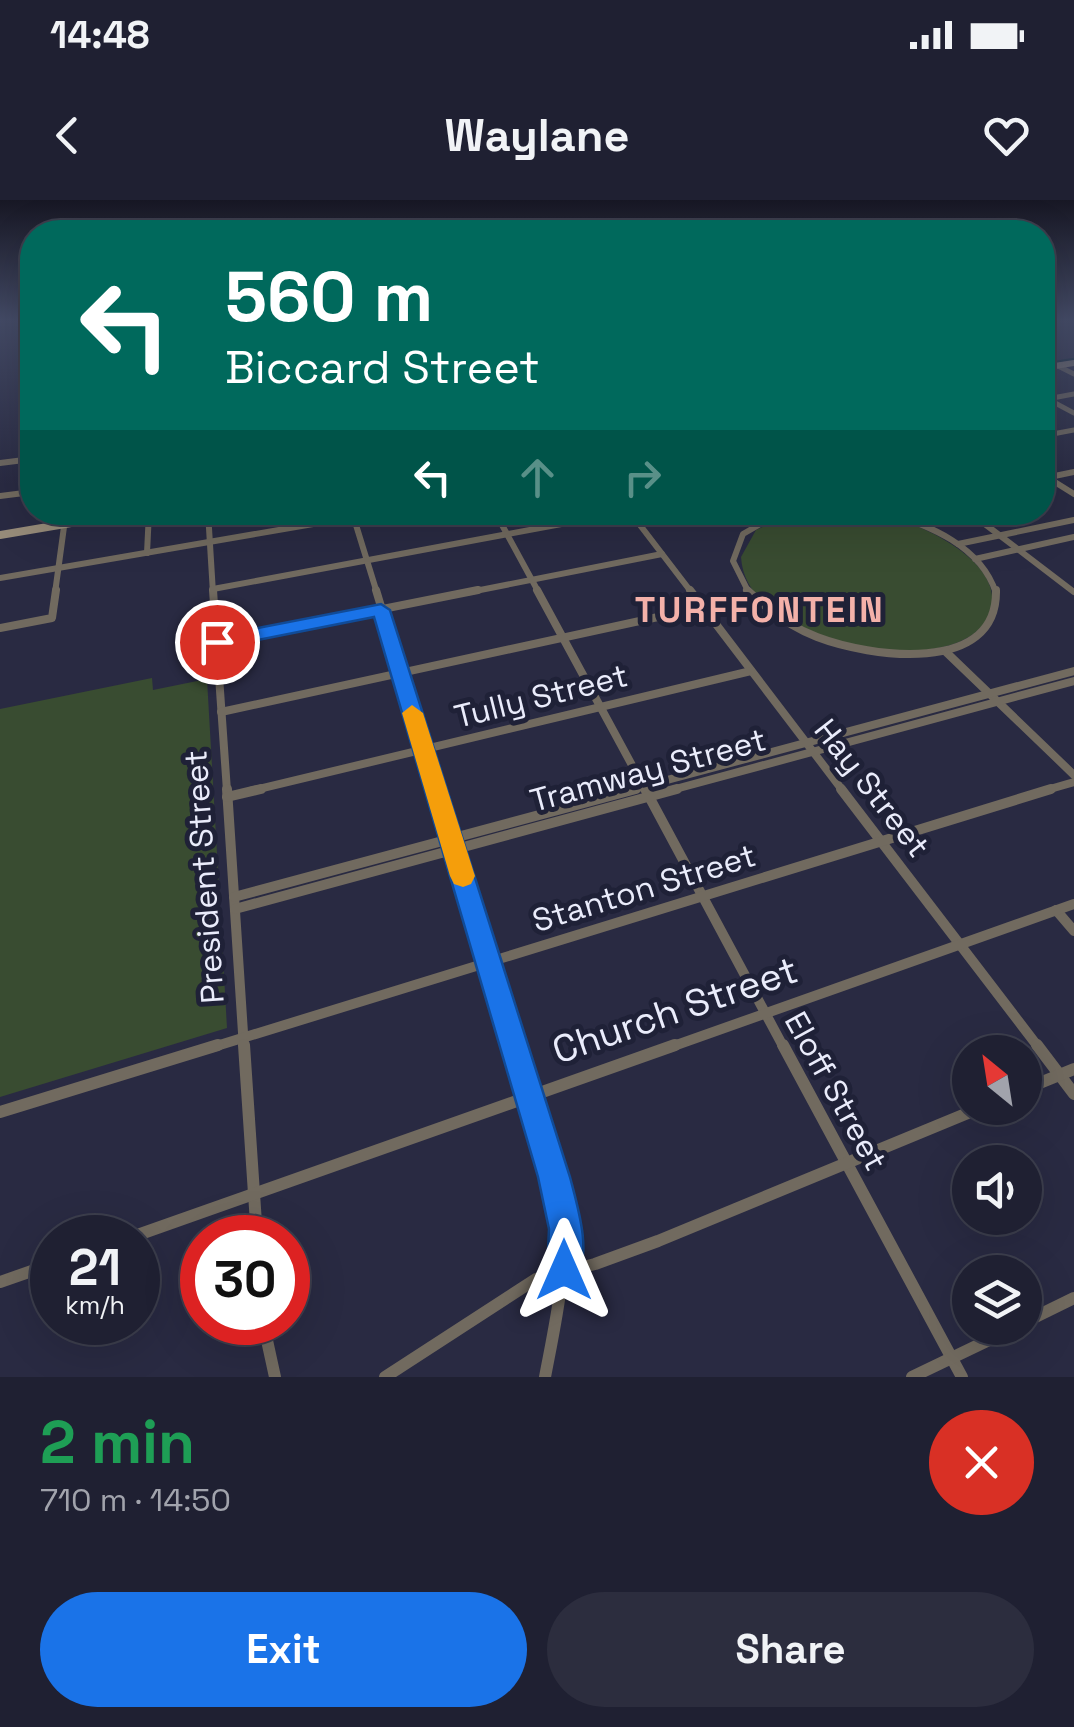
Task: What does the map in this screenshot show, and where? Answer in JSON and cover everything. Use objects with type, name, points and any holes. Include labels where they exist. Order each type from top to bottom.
[{"type":"main road","points":[[0,535],[59,525]]},
{"type":"street","points":[[0,628],[52,618],[65,525]]},
{"type":"street","points":[[147,553],[148,525]]},
{"type":"street","name":"President Street","points":[[209,525],[256,1215]]},
{"type":"street","points":[[0,578],[299,525]]},
{"type":"street","points":[[355,525],[562,1206],[566,1229],[564,1270],[545,1377]]},
{"type":"street","name":"Eloff Street","points":[[502,525],[962,1377]]},
{"type":"street","points":[[213,589],[556,525]]},
{"type":"street","name":"Hay Street","points":[[639,525],[1074,1094]]},
{"type":"street","points":[[756,525],[736,549],[736,572],[750,597],[779,621],[836,646],[900,656],[944,651],[975,638],[996,612],[995,589],[976,558],[922,525]]},
{"type":"street","points":[[985,525],[1074,592]]},
{"type":"street","points":[[958,544],[1050,525]]},
{"type":"street","points":[[976,558],[1074,537]]},
{"type":"street","points":[[217,642],[662,554]]},
{"type":"street","points":[[221,712],[750,597]]},
{"type":"street","points":[[944,651],[1074,778]]},
{"type":"street","name":"Tully Street","points":[[227,798],[751,671]]},
{"type":"street","name":"Tramway Street","points":[[234,903],[1074,674]]},
{"type":"street","name":"Stanton Street","points":[[0,1112],[882,841],[1074,778]]},
{"type":"street","name":"Church Street","points":[[160,1227],[1074,904]]},
{"type":"street","points":[[1056,910],[1074,930]]},
{"type":"street","points":[[1042,1082],[1074,1069]]},
{"type":"street","points":[[384,1377],[522,1286],[658,1241],[952,1119]]},
{"type":"street","points":[[0,1282],[30,1272]]},
{"type":"street","points":[[1042,1314],[1074,1298]]},
{"type":"street","points":[[268,1345],[275,1377]]},
{"type":"street","points":[[912,1377],[979,1345]]},
{"type":"green space","points":[[767,525],[914,525],[958,548],[975,563],[987,580],[992,598],[988,617],[977,631],[961,641],[919,651],[875,650],[829,640],[771,609],[747,581],[741,557],[756,530]]},
{"type":"green space","points":[[152,678],[153,690],[207,679],[227,1028],[0,1097],[0,709]]},
{"type":"slow traffic","points":[[412,713],[463,876]]},
{"type":"district","name":"TURFFONTEIN","points":[[760,610]]},
{"type":"route","points":[[217,642],[381,610],[554,1177],[566,1229],[564,1270]]}]
